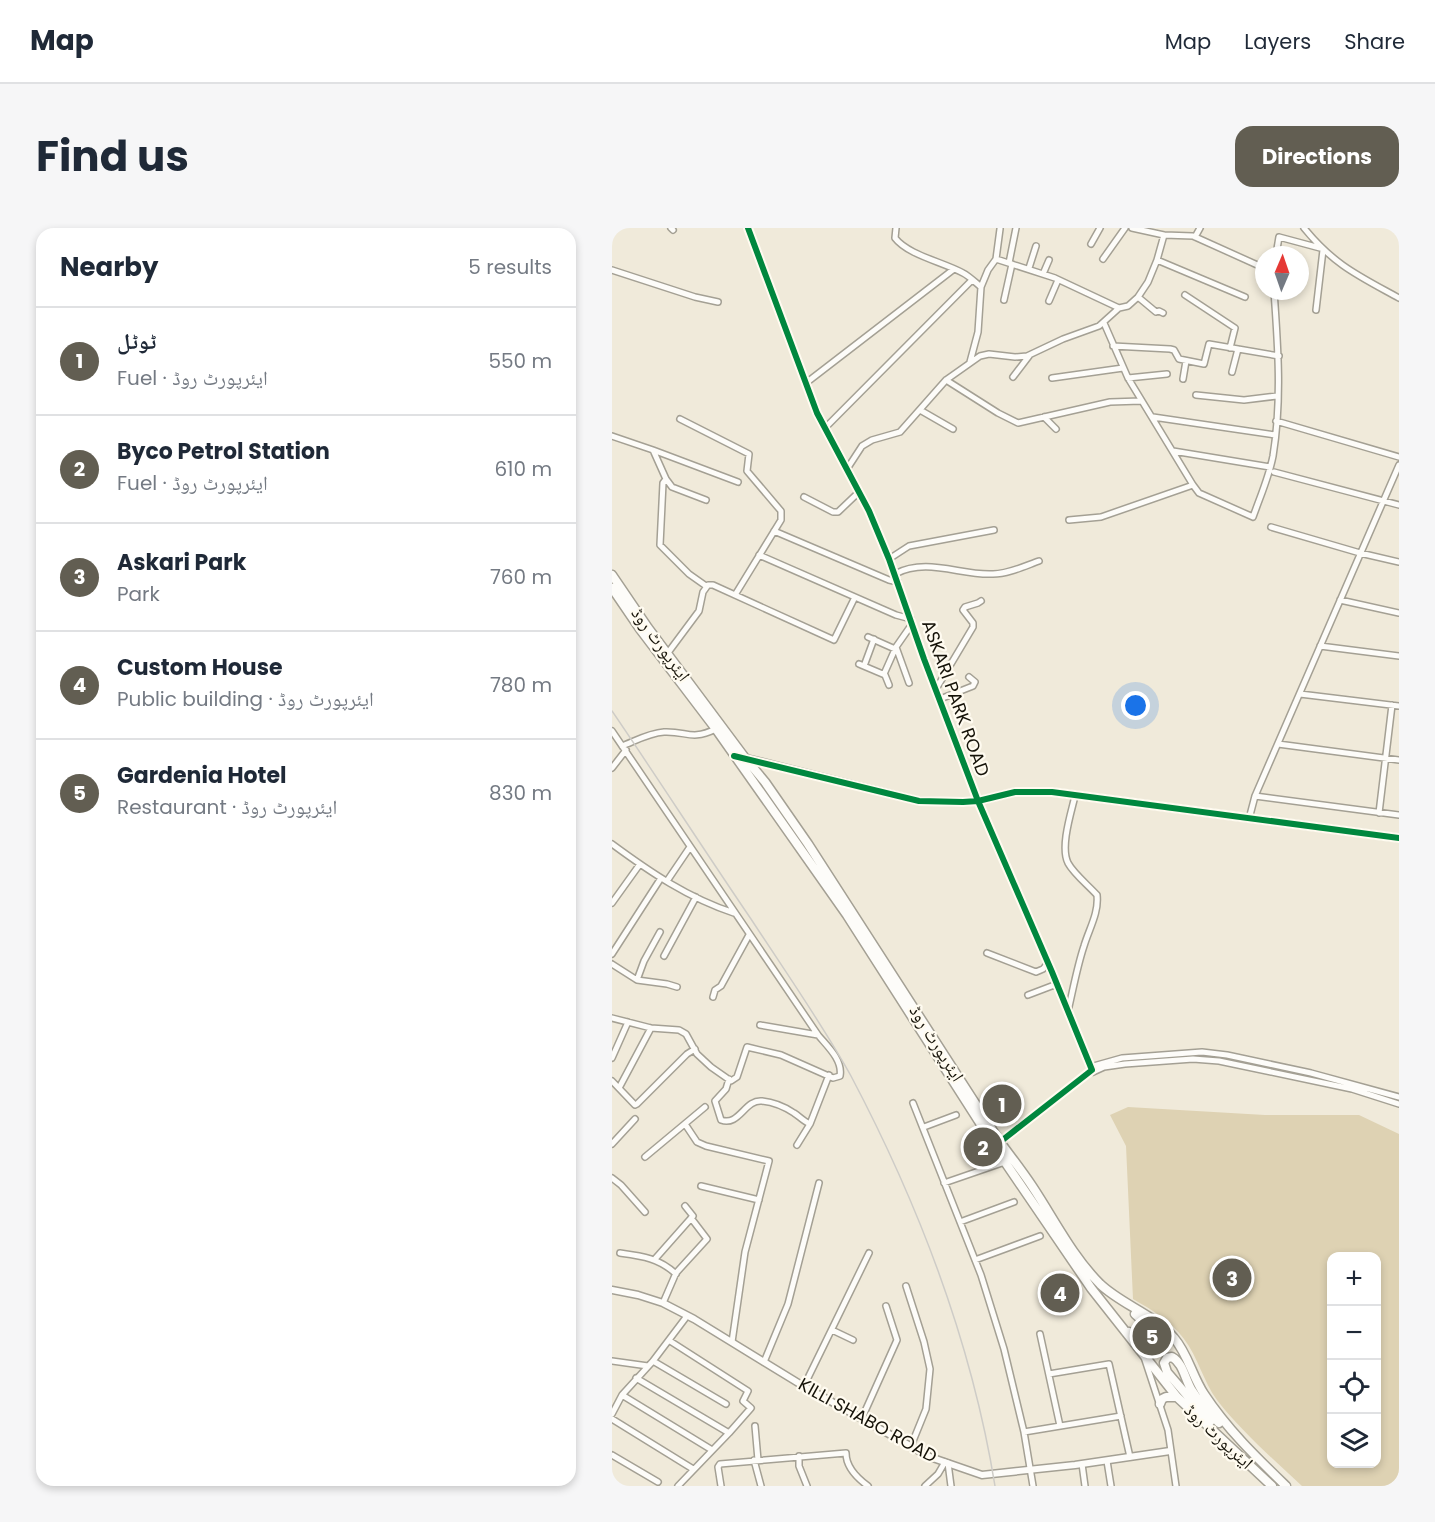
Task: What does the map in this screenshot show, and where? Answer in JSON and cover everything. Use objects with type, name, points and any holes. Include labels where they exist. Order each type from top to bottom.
[{"type":"main road","name":"ایئرپورٹ روڈ","points":[[612,575],[668,654],[765,782],[821,863],[1000,1142],[1081,1261],[1099,1283],[1161,1325],[1176,1341],[1201,1390],[1235,1436],[1286,1486]]},
{"type":"main road","name":"ایئرپورٹ روڈ","points":[[612,588],[640,629],[716,729],[847,915],[1005,1162],[1080,1273],[1177,1398],[1270,1485]]},
{"type":"main road","points":[[1113,1294],[1117,1301],[1146,1323],[1150,1329],[1149,1334],[1142,1339],[1136,1338],[1117,1321]]},
{"type":"main road","points":[[1224,1442],[1220,1434],[1167,1371],[1164,1363],[1167,1358],[1176,1359],[1191,1390],[1204,1408],[1235,1436]]},
{"type":"main road","points":[[1160,1404],[1166,1397],[1177,1398]]},
{"type":"street","name":"ASKARI PARK ROAD","points":[[748,228],[817,413],[848,469],[889,559],[978,801],[1092,1070]]},
{"type":"street","points":[[896,228],[895,238],[900,243],[954,269],[981,287]]},
{"type":"street","points":[[1004,300],[1016,228]]},
{"type":"street","points":[[1091,244],[1100,228]]},
{"type":"street","points":[[1103,259],[1125,228]]},
{"type":"street","points":[[1132,228],[1196,237],[1255,263]]},
{"type":"street","points":[[1196,237],[1200,228]]},
{"type":"street","points":[[1304,228],[1322,249],[1343,267],[1399,298]]},
{"type":"street","points":[[970,362],[978,332],[981,287],[988,270],[996,259],[1000,229]]},
{"type":"street","points":[[848,469],[862,446],[872,440],[900,432],[946,380],[970,362],[989,354],[1015,357],[1030,355],[1104,323],[1119,308],[1128,306],[1138,297],[1148,282],[1157,260],[1160,232]]},
{"type":"street","points":[[1278,246],[1279,237],[1322,249]]},
{"type":"street","points":[[1029,268],[1036,246]]},
{"type":"street","points":[[1316,310],[1322,249]]},
{"type":"street","points":[[996,259],[1029,268],[1119,308]]},
{"type":"street","points":[[1043,274],[1048,260]]},
{"type":"street","points":[[1157,260],[1245,297]]},
{"type":"street","points":[[806,383],[954,269]]},
{"type":"street","points":[[612,270],[695,297],[718,302]]},
{"type":"street","points":[[825,428],[972,280]]},
{"type":"street","points":[[1049,301],[1058,280]]},
{"type":"street","points":[[1185,295],[1235,328],[1230,348]]},
{"type":"street","points":[[1138,297],[1156,312],[1163,313]]},
{"type":"street","points":[[1104,323],[1128,378],[1193,486],[1199,493],[1253,517],[1272,469],[1279,356],[1275,300]]},
{"type":"street","points":[[1113,346],[1173,349],[1177,358],[1204,364],[1209,344],[1279,356]]},
{"type":"street","points":[[1232,372],[1238,349]]},
{"type":"street","points":[[1013,377],[1030,355]]},
{"type":"street","points":[[1183,379],[1186,361]]},
{"type":"street","points":[[1052,378],[1124,368]]},
{"type":"street","points":[[1128,378],[1167,374]]},
{"type":"street","points":[[946,380],[1018,423],[1110,402],[1141,401]]},
{"type":"street","points":[[1197,395],[1244,400],[1277,396]]},
{"type":"street","points":[[920,410],[953,429]]},
{"type":"street","points":[[1044,417],[1056,429]]},
{"type":"street","points":[[1153,417],[1275,435]]},
{"type":"street","points":[[680,418],[749,454],[747,471],[781,511],[781,520],[735,595]]},
{"type":"street","points":[[1276,421],[1399,457]]},
{"type":"street","points":[[612,436],[738,482]]},
{"type":"street","points":[[653,450],[672,487],[706,500]]},
{"type":"street","points":[[1173,451],[1272,469],[1399,506]]},
{"type":"street","points":[[1249,819],[1255,796],[1399,465]]},
{"type":"street","points":[[666,479],[663,483],[660,545],[706,586],[713,585],[834,640],[855,597]]},
{"type":"street","points":[[1069,520],[1101,517],[1193,486]]},
{"type":"street","points":[[804,497],[833,512],[838,512],[859,492]]},
{"type":"street","points":[[1271,527],[1399,562]]},
{"type":"street","points":[[889,559],[909,546],[994,530]]},
{"type":"street","points":[[774,531],[898,582]]},
{"type":"street","points":[[759,555],[911,622],[884,674]]},
{"type":"street","points":[[895,574],[909,570],[941,567],[973,573],[996,574],[1039,561]]},
{"type":"street","points":[[668,654],[699,610],[706,586]]},
{"type":"street","points":[[1340,600],[1399,613]]},
{"type":"street","points":[[936,689],[973,627],[973,622],[965,615],[964,607],[981,601]]},
{"type":"street","points":[[889,684],[884,674],[861,665],[871,638],[896,648],[909,683]]},
{"type":"street","points":[[1320,646],[1399,656]]},
{"type":"street","points":[[940,699],[973,686],[975,682],[969,677]]},
{"type":"street","points":[[1300,694],[1396,706],[1378,813]]},
{"type":"street","points":[[612,768],[615,759],[624,748],[655,733],[701,736],[716,729]]},
{"type":"street","points":[[612,731],[749,935],[834,1055],[840,1066],[840,1076],[833,1078],[782,1055],[747,1047],[737,1077],[734,1080],[729,1079],[697,1054],[686,1034],[679,1030],[651,1028],[612,1018]]},
{"type":"street","points":[[1278,744],[1399,760]]},
{"type":"street","points":[[734,756],[919,801],[978,801],[1015,792],[1052,792],[1399,838]]},
{"type":"street","points":[[1068,1011],[1098,902],[1097,895],[1068,864],[1065,854],[1075,796]]},
{"type":"street","points":[[1255,796],[1399,815]]},
{"type":"street","points":[[612,844],[664,880],[734,913]]},
{"type":"street","points":[[612,954],[690,847]]},
{"type":"street","points":[[612,903],[639,864]]},
{"type":"street","points":[[664,956],[696,897]]},
{"type":"street","points":[[637,980],[644,961],[660,933]]},
{"type":"street","points":[[713,997],[749,935]]},
{"type":"street","points":[[987,953],[1036,972],[1044,969],[1048,963]]},
{"type":"street","points":[[612,964],[637,980],[677,987]]},
{"type":"street","points":[[1028,995],[1057,984]]},
{"type":"street","points":[[612,1058],[627,1022]]},
{"type":"street","points":[[760,1025],[818,1035]]},
{"type":"street","points":[[619,1088],[651,1028]]},
{"type":"street","points":[[612,1081],[635,1105],[638,1104],[695,1048]]},
{"type":"street","points":[[1000,1142],[1092,1070],[1122,1058],[1203,1052],[1311,1073],[1399,1097]]},
{"type":"street","points":[[1092,1070],[1135,1063],[1193,1059],[1219,1061],[1352,1089],[1399,1104]]},
{"type":"street","points":[[797,1145],[810,1124],[829,1075]]},
{"type":"street","points":[[729,1079],[726,1089],[715,1101],[720,1120],[725,1122],[734,1120],[752,1104],[761,1101],[784,1108],[810,1124]]},
{"type":"street","points":[[913,1103],[981,1275],[1004,1349],[1024,1432],[1033,1486]]},
{"type":"street","points":[[645,1157],[705,1107]]},
{"type":"street","points":[[924,1127],[956,1115]]},
{"type":"street","points":[[612,1144],[635,1119]]},
{"type":"street","points":[[685,1124],[697,1142],[706,1146],[769,1161],[746,1252],[732,1342]]},
{"type":"street","points":[[944,1183],[1005,1162]]},
{"type":"street","points":[[612,1178],[645,1212]]},
{"type":"street","points":[[764,1362],[788,1304],[819,1183]]},
{"type":"street","points":[[701,1186],[759,1200]]},
{"type":"street","points":[[960,1222],[1014,1202]]},
{"type":"street","points":[[655,1259],[693,1216],[685,1206]]},
{"type":"street","points":[[663,1304],[676,1274],[707,1239],[691,1218]]},
{"type":"street","points":[[975,1260],[1040,1236]]},
{"type":"street","points":[[620,1253],[655,1259],[667,1265],[676,1274]]},
{"type":"street","points":[[804,1386],[869,1253]]},
{"type":"street","points":[[906,1286],[930,1369],[926,1409],[911,1446]]},
{"type":"street","name":"KILLI SHABO ROAD","points":[[612,1290],[638,1294],[663,1304],[930,1457],[982,1474],[1107,1461],[1170,1451]]},
{"type":"street","points":[[862,1418],[897,1340],[886,1306]]},
{"type":"street","points":[[687,1316],[670,1341],[622,1395],[612,1416],[693,1469]]},
{"type":"street","points":[[832,1330],[853,1340]]},
{"type":"street","points":[[1040,1334],[1060,1426]]},
{"type":"street","points":[[670,1341],[748,1391],[743,1401],[751,1408],[678,1486]]},
{"type":"street","points":[[1143,1355],[1168,1430],[1176,1486]]},
{"type":"street","points":[[612,1361],[648,1366]]},
{"type":"street","points":[[653,1361],[726,1404]]},
{"type":"street","points":[[1049,1374],[1109,1364],[1130,1458]]},
{"type":"street","points":[[636,1378],[729,1433]]},
{"type":"street","points":[[622,1395],[712,1450]]},
{"type":"street","points":[[1024,1432],[1121,1416]]},
{"type":"street","points":[[755,1426],[756,1460],[761,1486]]},
{"type":"street","points":[[721,1486],[719,1466],[756,1460],[846,1453],[846,1459],[857,1479],[868,1486]]},
{"type":"street","points":[[612,1455],[658,1482]]},
{"type":"street","points":[[799,1456],[799,1466],[807,1486]]},
{"type":"street","points":[[1107,1461],[1111,1486]]},
{"type":"street","points":[[925,1486],[938,1474],[946,1462]]},
{"type":"street","points":[[946,1462],[951,1486]]},
{"type":"street","points":[[1082,1464],[1085,1486]]},
{"type":"shaded area","points":[[1128,1107],[1265,1115],[1359,1115],[1399,1134],[1399,1486],[1302,1486],[1247,1434],[1217,1400],[1193,1353],[1179,1333],[1161,1316],[1133,1299],[1126,1146],[1110,1115]]},
{"type":"railway","points":[[612,711],[815,1016],[851,1076],[875,1124],[899,1174],[940,1275],[972,1380],[995,1486]]},
{"type":"cycle path","points":[[748,228],[817,413],[869,511],[889,559],[978,801],[1092,1070],[1000,1142]]},
{"type":"cycle path","points":[[734,756],[919,801],[978,801],[1015,792],[1052,792],[1399,838]]},
{"type":"place","name":"ٹوٹل","points":[[1002,1104]]},
{"type":"place","name":"Byco Petrol Station","points":[[983,1147]]},
{"type":"place","name":"Askari Park","points":[[1232,1278]]},
{"type":"place","name":"Custom House","points":[[1060,1293]]},
{"type":"place","name":"Gardenia Hotel","points":[[1152,1336]]}]
